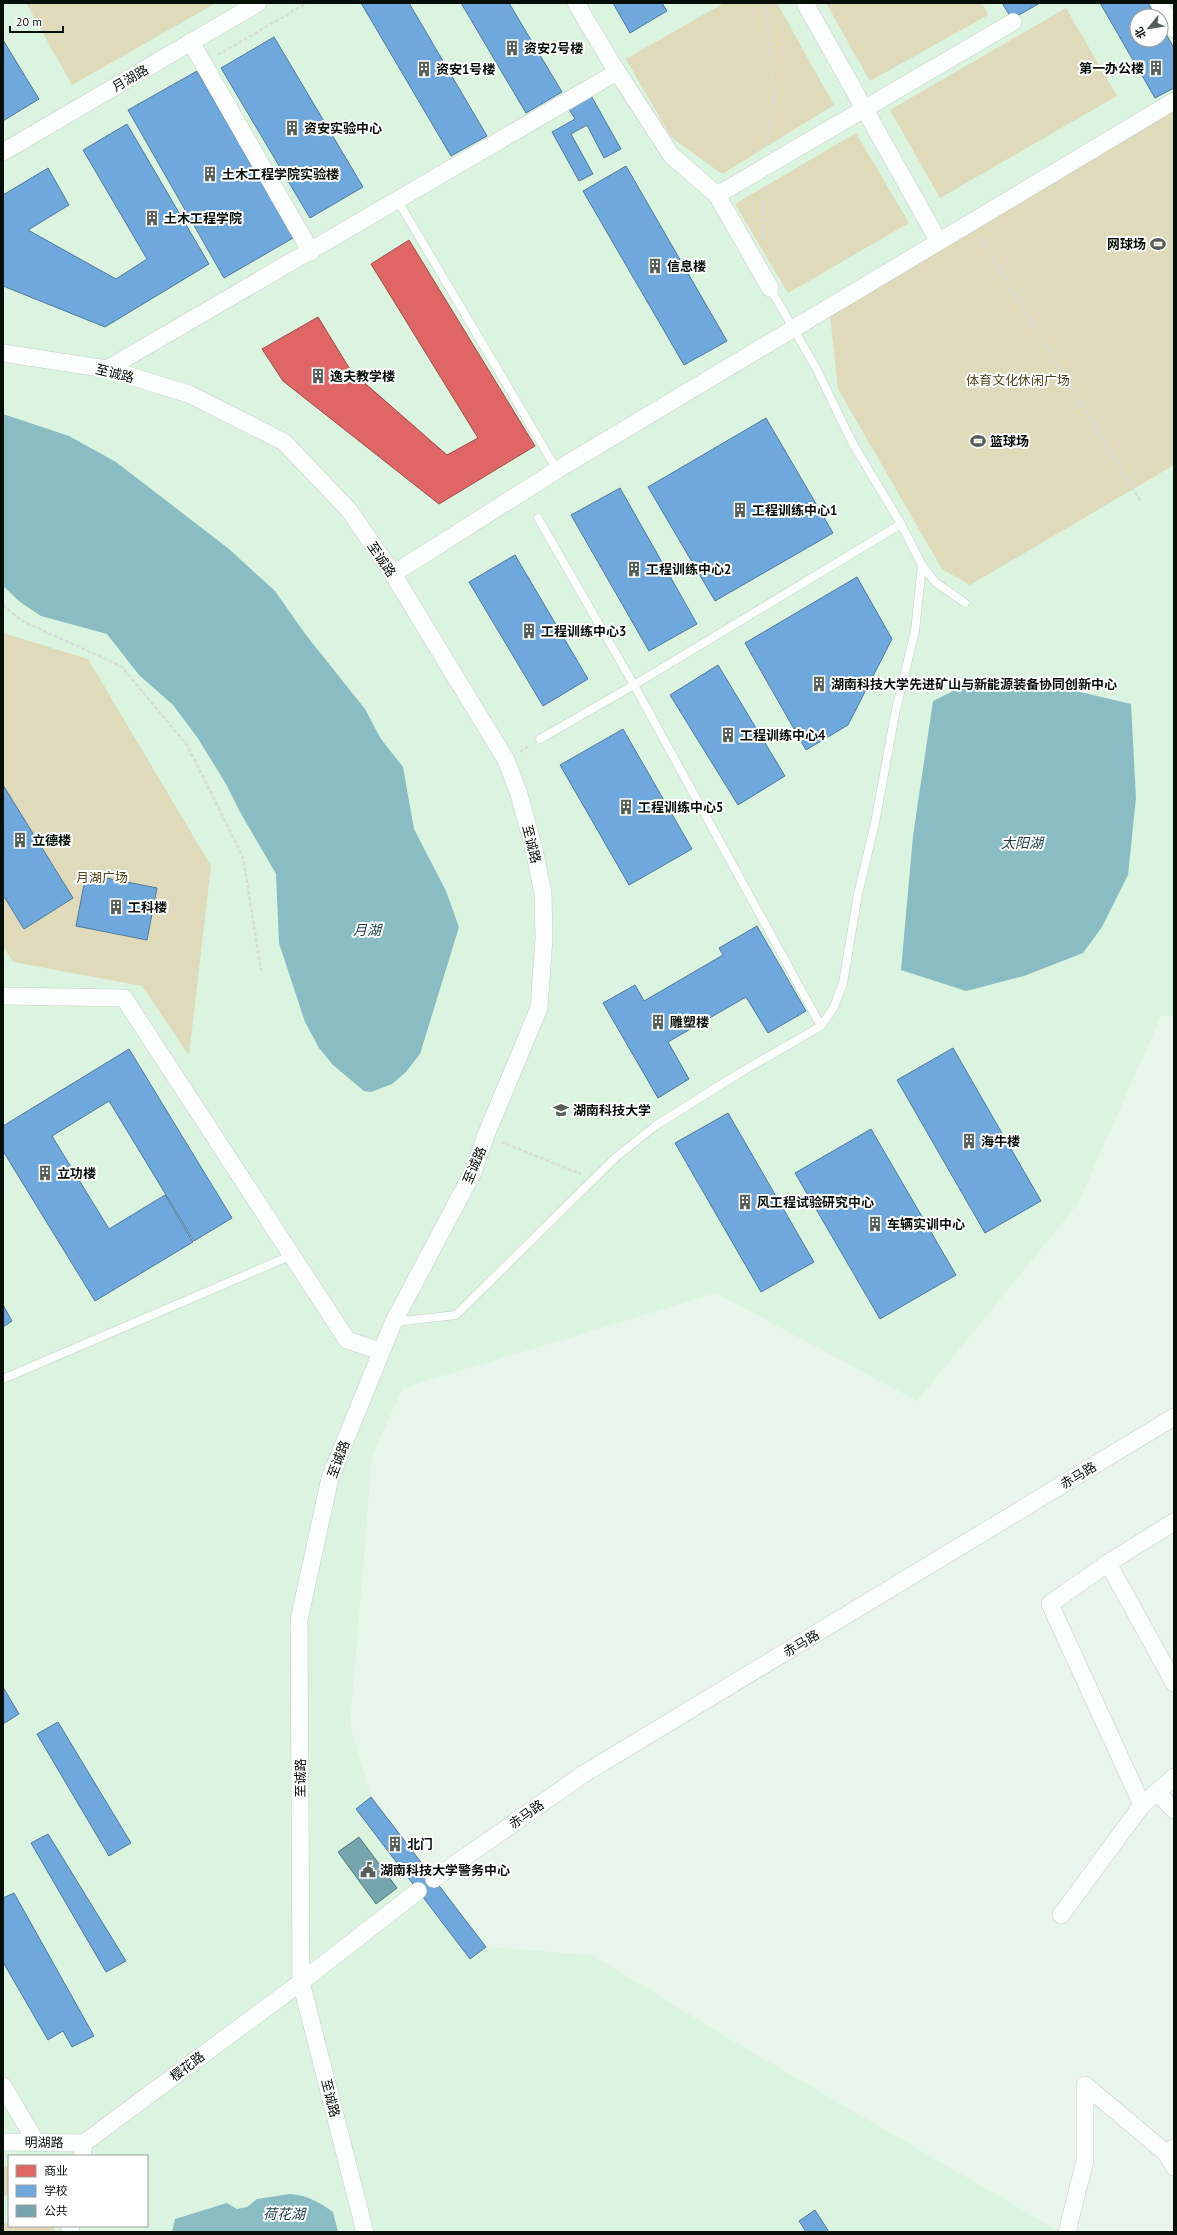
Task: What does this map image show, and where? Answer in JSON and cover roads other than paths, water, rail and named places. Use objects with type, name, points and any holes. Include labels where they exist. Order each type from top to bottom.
[{"type":"street","name":"月湖路","points":[[3,152],[258,3]]},
{"type":"street","points":[[576,3],[617,72],[671,155],[717,195],[770,288]]},
{"type":"street","points":[[805,3],[938,240]]},
{"type":"street","points":[[1159,3],[1174,29]]},
{"type":"street","points":[[717,195],[1013,22]]},
{"type":"street","points":[[191,42],[310,252]]},
{"type":"street","points":[[107,369],[398,201],[617,72]]},
{"type":"street","points":[[393,574],[557,470],[938,240],[1174,101]]},
{"type":"street","name":"至诚路","points":[[3,353],[107,369],[189,394],[284,442],[348,509],[393,574],[506,760],[519,794],[534,849],[543,894],[544,938],[539,1008],[486,1135],[473,1172],[393,1322],[330,1478],[299,1620],[301,1982],[365,2232]]},
{"type":"street","points":[[3,996],[124,998],[290,1256],[347,1340],[380,1351]]},
{"type":"street","name":"赤马路","points":[[434,1879],[582,1775],[1174,1417]]},
{"type":"street","points":[[1142,1805],[1050,1604],[1108,1563],[1174,1522]]},
{"type":"street","points":[[1108,1563],[1174,1683]]},
{"type":"street","points":[[1061,1915],[1142,1805],[1174,1777]]},
{"type":"street","points":[[1156,1792],[1174,1810]]},
{"type":"street","name":"樱花路","points":[[83,2149],[418,1891]]},
{"type":"street","points":[[1067,2232],[1085,2161],[1085,2085],[1171,2156]]},
{"type":"street","points":[[3,2086],[36,2142]]},
{"type":"street","name":"明湖路","points":[[3,2142],[36,2142],[83,2149]]},
{"type":"lane","points":[[398,201],[557,470]]},
{"type":"lane","points":[[770,288],[816,368],[853,444],[901,524],[922,564],[935,582],[965,603]]},
{"type":"lane","points":[[538,518],[634,685],[821,1026]]},
{"type":"lane","points":[[540,739],[634,685],[901,524]]},
{"type":"lane","points":[[393,1322],[456,1316],[615,1158],[655,1126],[738,1074],[821,1026],[834,1007],[843,984],[858,894],[876,823],[895,714],[915,631],[922,564]]},
{"type":"lane","points":[[3,1379],[290,1256]]},
{"type":"water","name":"月湖","points":[[3,414],[69,436],[116,462],[229,549],[275,591],[306,635],[365,709],[381,739],[403,767],[414,829],[446,891],[459,927],[420,1054],[406,1072],[392,1084],[371,1092],[364,1091],[333,1065],[319,1048],[305,1022],[279,943],[276,874],[240,812],[226,784],[197,737],[173,705],[139,675],[107,634],[41,616],[20,602],[3,586]]},
{"type":"water","name":"太阳湖","points":[[982,683],[1046,684],[1131,704],[1136,798],[1128,875],[1102,927],[1083,953],[1024,976],[966,991],[901,970],[913,836],[933,701],[957,689]]},
{"type":"water","name":"荷花湖","points":[[290,2194],[313,2200],[333,2212],[338,2232],[172,2232],[175,2219],[227,2203],[237,2209],[247,2207],[257,2199]]},
{"type":"place","name":"资安2号楼","points":[[512,48]]},
{"type":"place","name":"第一办公楼","points":[[1156,68]]},
{"type":"place","name":"资安1号楼","points":[[424,69]]},
{"type":"place","name":"资安实验中心","points":[[292,128]]},
{"type":"place","name":"土木工程学院实验楼","points":[[210,174]]},
{"type":"place","name":"土木工程学院","points":[[152,218]]},
{"type":"place","name":"网球场","points":[[1158,244]]},
{"type":"place","name":"信息楼","points":[[655,266]]},
{"type":"place","name":"逸夫教学楼","points":[[318,376]]},
{"type":"place","name":"篮球场","points":[[978,441]]},
{"type":"place","name":"工程训练中心1","points":[[740,510]]},
{"type":"place","name":"工程训练中心2","points":[[634,569]]},
{"type":"place","name":"工程训练中心3","points":[[529,631]]},
{"type":"place","name":"湖南科技大学先进矿山与新能源装备协同创新中心","points":[[819,684]]},
{"type":"place","name":"工程训练中心4","points":[[728,735]]},
{"type":"place","name":"工程训练中心5","points":[[626,807]]},
{"type":"place","name":"立德楼","points":[[20,840]]},
{"type":"place","name":"工科楼","points":[[116,907]]},
{"type":"place","name":"雕塑楼","points":[[658,1022]]},
{"type":"place","name":"湖南科技大学","points":[[561,1110]]},
{"type":"place","name":"海牛楼","points":[[969,1141]]},
{"type":"place","name":"立功楼","points":[[45,1173]]},
{"type":"place","name":"风工程试验研究中心","points":[[745,1202]]},
{"type":"place","name":"车辆实训中心","points":[[875,1224]]},
{"type":"place","name":"北门","points":[[395,1844]]},
{"type":"place","name":"湖南科技大学警务中心","points":[[368,1870]]},
{"type":"park label","name":"体育文化休闲广场","points":[[1018,380]]},
{"type":"park label","name":"月湖广场","points":[[102,877]]}]
